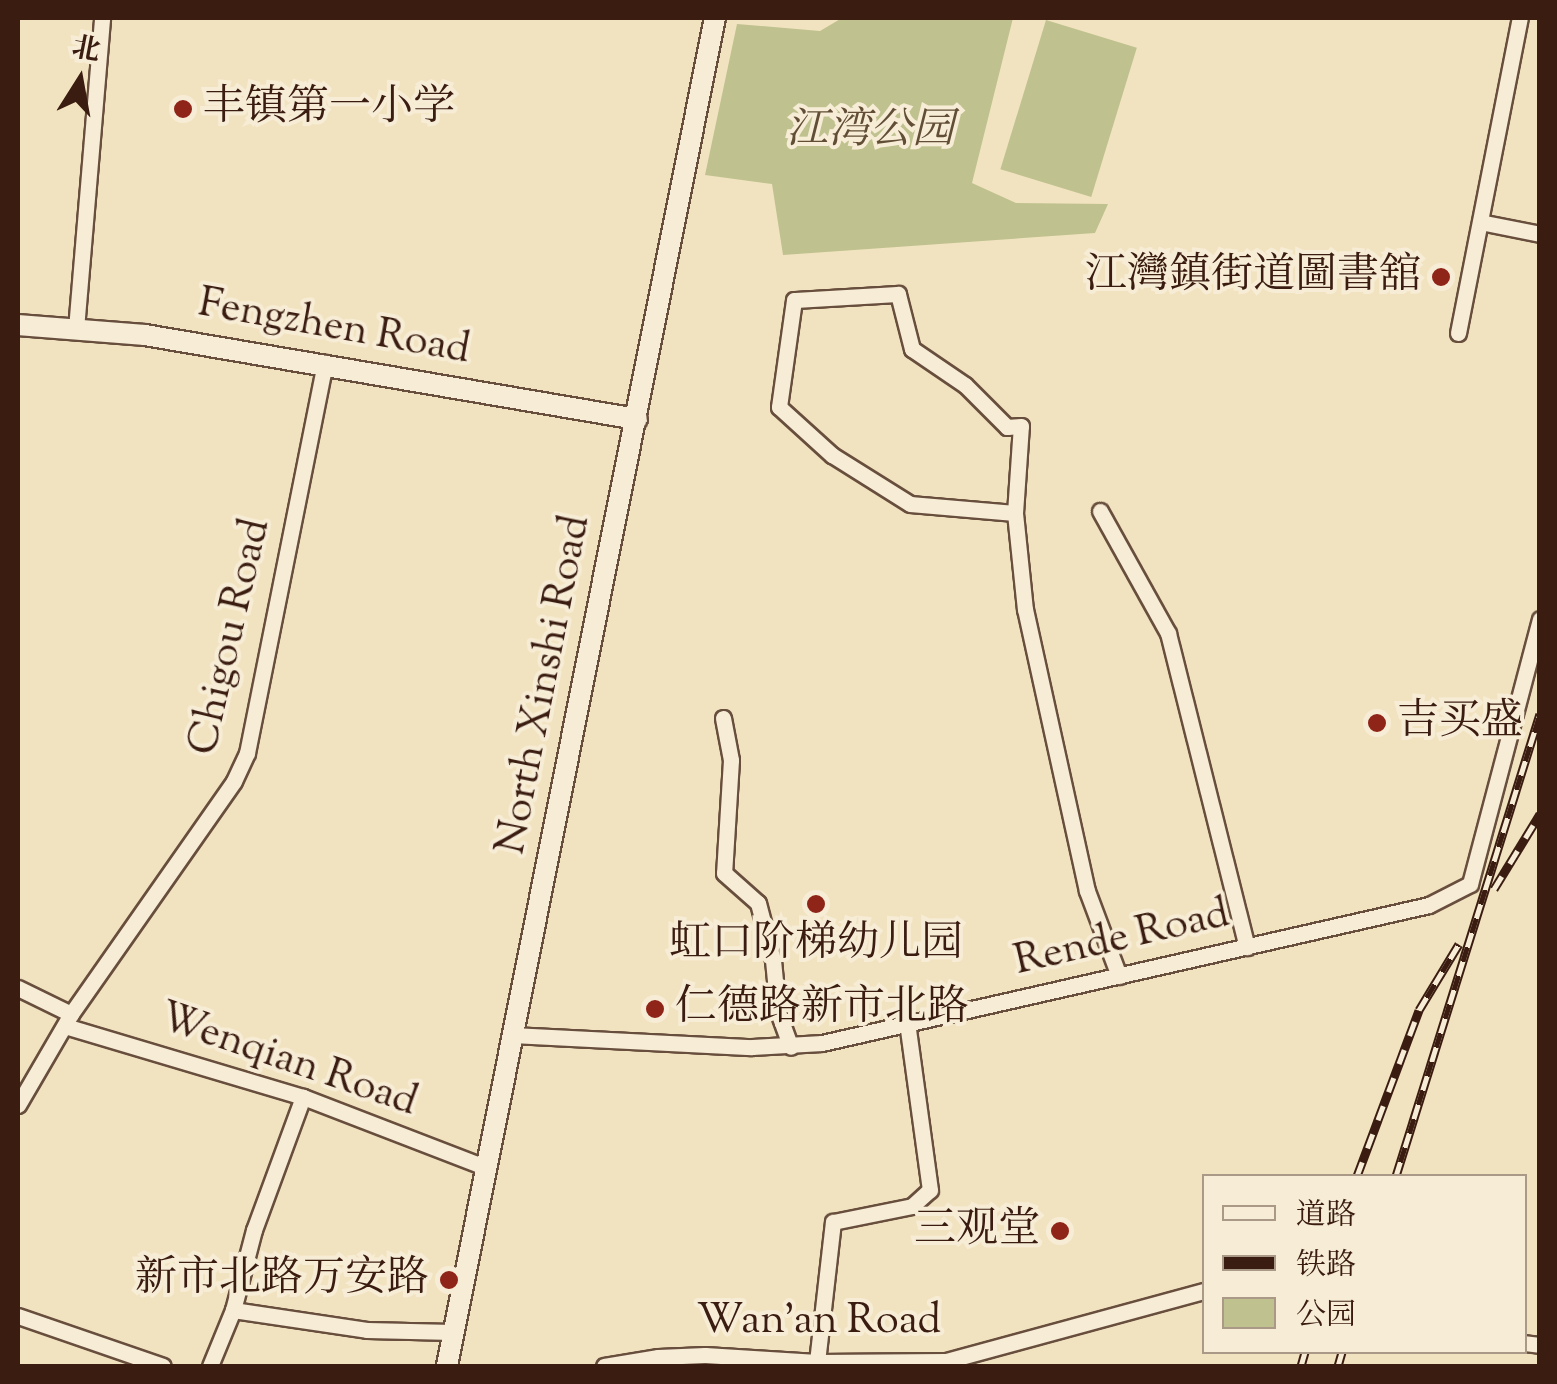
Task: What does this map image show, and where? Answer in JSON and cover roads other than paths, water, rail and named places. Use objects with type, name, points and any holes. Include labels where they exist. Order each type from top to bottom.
[{"type":"street","points":[[76,329],[102,18]]},
{"type":"street","name":"North Xinshi Road","points":[[447,1366],[715,18]]},
{"type":"street","points":[[1458,333],[1520,18]]},
{"type":"street","points":[[1480,222],[1540,234]]},
{"type":"street","points":[[1015,513],[910,504],[832,455],[779,406],[794,300],[898,294],[912,349],[965,385],[1007,426],[1021,426],[1015,513],[1025,609],[1079,854],[1118,976]]},
{"type":"street","name":"Fengzhen Road","points":[[18,325],[145,335],[637,419]]},
{"type":"street","name":"Chigou Road","points":[[18,1105],[68,1019],[234,781],[247,753],[325,363]]},
{"type":"street","points":[[1100,511],[1168,634],[1246,947]]},
{"type":"street","name":"Rende Road","points":[[512,1034],[790,1047],[1429,905],[1470,884],[1535,663],[1540,619]]},
{"type":"street","points":[[723,718],[731,760],[724,873],[758,903],[773,960],[778,1012],[790,1047]]},
{"type":"street","name":"Wenqian Road","points":[[18,988],[68,1019],[303,1097],[487,1168]]},
{"type":"street","points":[[817,1362],[833,1222],[912,1206],[930,1190],[907,1024]]},
{"type":"street","points":[[210,1366],[233,1310],[254,1230],[303,1097]]},
{"type":"street","name":"Wan'an Road","points":[[604,1366],[658,1356],[704,1355],[817,1362],[946,1361],[1202,1292]]},
{"type":"street","points":[[233,1310],[368,1330],[454,1332]]},
{"type":"street","points":[[18,1316],[163,1366]]},
{"type":"railway","points":[[1397,1174],[1540,714]]},
{"type":"railway","points":[[1494,889],[1540,814]]},
{"type":"railway","points":[[1358,1174],[1419,1010],[1459,944]]},
{"type":"railway","points":[[1301,1366],[1304,1354]]},
{"type":"railway","points":[[1338,1366],[1341,1354]]},
{"type":"place","name":"丰镇第一小学","points":[[183,109]]},
{"type":"place","name":"江灣鎮街道圖書舘","points":[[1441,277]]},
{"type":"place","name":"吉买盛","points":[[1377,723]]},
{"type":"place","name":"虹口阶梯幼儿园","points":[[816,904]]},
{"type":"place","name":"仁德路新市北路","points":[[655,1009]]},
{"type":"place","name":"三观堂","points":[[1060,1231]]},
{"type":"place","name":"新市北路万安路","points":[[449,1280]]},
{"type":"park label","name":"江湾公园","points":[[870,132]]}]
